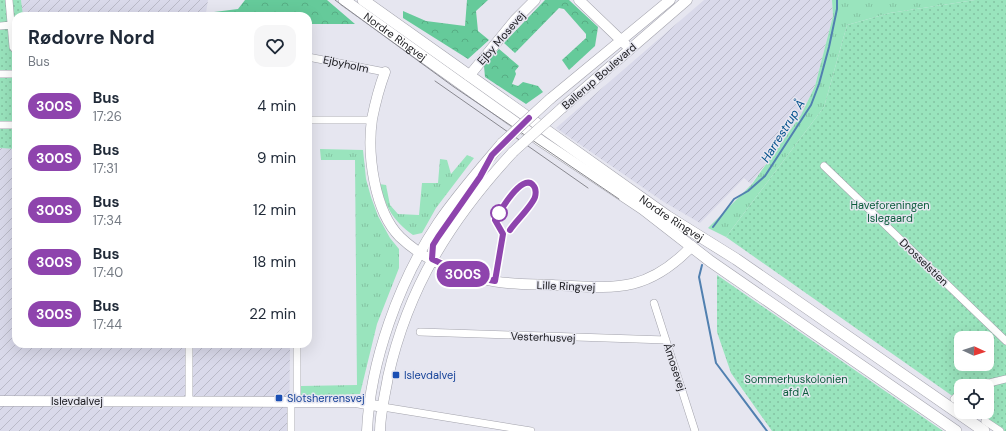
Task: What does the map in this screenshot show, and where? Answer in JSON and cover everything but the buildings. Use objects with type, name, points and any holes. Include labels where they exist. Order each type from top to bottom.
[{"type":"main road","name":"Nordre Ringvej","points":[[344,0],[541,141],[643,209],[750,289],[956,431]]},
{"type":"main road","name":"Nordre Ringvej","points":[[363,0],[672,219],[736,259],[985,426]]},
{"type":"street","points":[[8,0],[12,32]]},
{"type":"street","name":"Ejby Mosevej","points":[[469,76],[515,20],[535,0]]},
{"type":"street","points":[[579,0],[630,50]]},
{"type":"street","name":"Ballerup Boulevard","points":[[492,155],[502,143],[550,99],[670,0]]},
{"type":"street","name":"Ballerup Boulevard","points":[[432,259],[451,228],[471,200],[513,152],[687,0]]},
{"type":"street","points":[[0,26],[11,25]]},
{"type":"street","name":"Ejbyholm","points":[[312,58],[384,72]]},
{"type":"street","points":[[384,72],[372,120],[371,160],[374,182],[381,206],[400,237],[421,253],[432,259]]},
{"type":"street","points":[[0,74],[12,74]]},
{"type":"street","points":[[312,120],[372,120]]},
{"type":"street","points":[[0,125],[12,125]]},
{"type":"street","points":[[367,431],[369,404],[381,351],[393,314],[421,253],[454,202],[492,155]]},
{"type":"street","points":[[380,431],[392,362],[399,336],[405,317],[432,259],[433,245],[480,177],[492,155]]},
{"type":"street","name":"Drosselstien","points":[[824,166],[1006,341]]},
{"type":"street","name":"Lille Ringvej","points":[[432,259],[468,276],[499,282],[619,287],[648,280],[661,273],[673,265],[692,246]]},
{"type":"street","points":[[399,336],[400,319],[422,268],[423,261],[421,253]]},
{"type":"street","name":"Åmosevej","points":[[654,303],[695,431]]},
{"type":"street","name":"Vesterhusvej","points":[[420,332],[666,340]]},
{"type":"street","points":[[189,348],[189,401]]},
{"type":"street","points":[[291,431],[297,348]]},
{"type":"street","points":[[994,382],[1006,379]]},
{"type":"street","name":"Islevdalvej","points":[[0,401],[294,402],[369,404],[383,407]]},
{"type":"street","points":[[383,407],[529,431]]},
{"type":"street","points":[[985,426],[1000,431]]},
{"type":"shaded area","points":[[21,0],[208,0],[206,12],[22,12]]},
{"type":"shaded area","points":[[704,0],[832,0],[833,16],[815,86],[801,115],[751,184],[744,178],[700,223],[664,202],[556,128]]},
{"type":"shaded area","points":[[0,148],[12,149],[12,348],[290,348],[289,431],[0,431]]},
{"type":"green space","points":[[0,0],[21,0],[22,12],[12,12],[12,149],[0,148]]},
{"type":"green space","points":[[245,0],[327,0],[355,24],[312,24],[312,12],[214,12],[238,9]]},
{"type":"green space","points":[[467,0],[488,0],[476,11],[478,31],[489,40],[468,59],[403,18],[403,11],[426,21],[465,26]]},
{"type":"green space","points":[[545,0],[569,0],[598,27],[595,46],[569,70],[562,60],[586,38],[586,34],[564,9],[559,8],[515,53],[504,43]]},
{"type":"green space","points":[[832,0],[975,0],[890,13],[847,25],[824,107],[726,237],[708,228],[752,184],[801,115],[815,86],[833,16]]},
{"type":"green space","name":"Haveforeningen Islegaard","points":[[975,0],[1006,0],[1006,431],[1002,431],[985,419],[994,419],[994,379],[954,379],[954,397],[726,237],[824,107],[847,25],[890,13]]},
{"type":"green space","points":[[499,49],[519,66],[515,71],[516,74],[512,84],[518,86],[523,82],[538,86],[543,92],[526,104],[485,77],[484,66]]},
{"type":"green space","points":[[320,149],[363,150],[366,179],[371,197],[378,216],[390,238],[399,249],[399,268],[377,324],[360,394],[301,396],[301,386],[357,385],[355,160],[321,160]]},
{"type":"green space","points":[[467,155],[474,158],[436,208],[422,233],[413,235],[395,219],[391,213],[379,184],[386,185],[390,205],[398,214],[419,215],[422,183],[438,183],[440,159],[447,160],[451,174]]},
{"type":"green space","name":"Sommerhuskolonien afd A","points":[[717,275],[943,431],[772,431],[731,373],[717,332]]},
{"type":"waterway","name":"Harrestrup Å","points":[[713,227],[734,199],[748,191],[765,176],[811,105],[819,84],[829,47],[837,9],[837,0]]},
{"type":"waterway","name":"Harrestrup Å","points":[[702,265],[699,277],[716,363],[767,431]]},
{"type":"tram line","points":[[335,0],[454,87],[619,199]]},
{"type":"tram line","points":[[435,81],[588,188]]},
{"type":"bus line","name":"300S","points":[[510,230],[535,198],[536,191],[531,183],[527,182],[519,186],[495,220],[495,223],[503,234],[495,281],[468,276],[432,259],[433,245],[450,217],[480,177],[492,155],[502,143],[529,118]]},
{"type":"place","name":"Islevdalvej","points":[[396,375]]},
{"type":"place","name":"Slotsherrensvej","points":[[279,398]]}]
